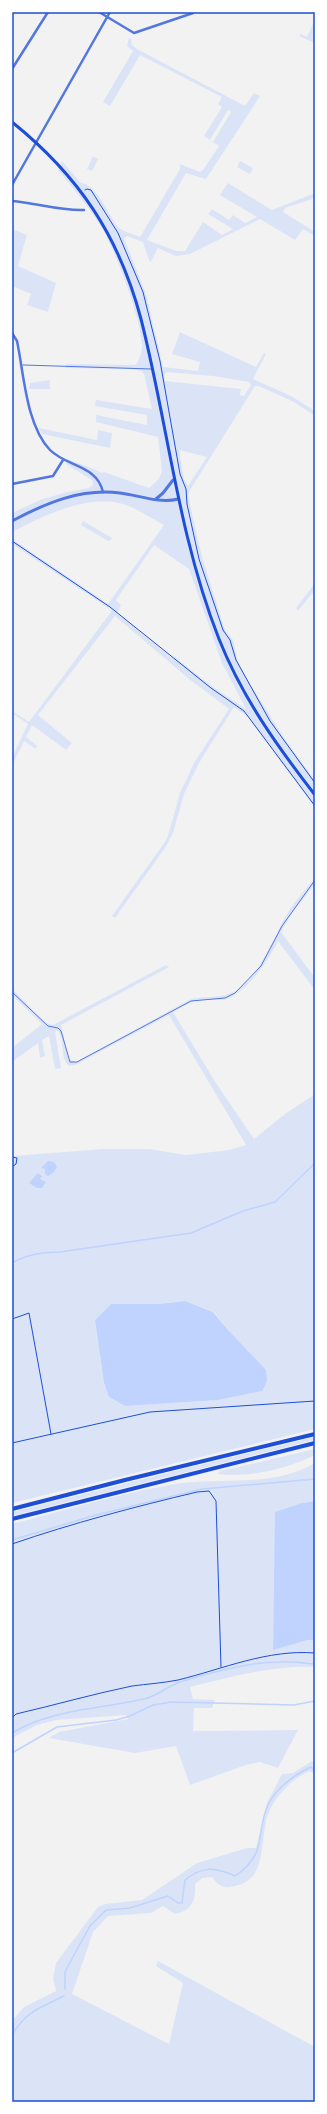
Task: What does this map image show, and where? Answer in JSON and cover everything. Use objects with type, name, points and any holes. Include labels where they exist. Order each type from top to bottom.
[{"type":"highway","points":[[12,1509],[315,1434]]},
{"type":"highway","points":[[12,1519],[315,1443]]},
{"type":"main road","points":[[12,122],[59,164],[92,205],[108,232],[126,271],[140,312],[153,369],[174,480],[194,564],[214,626],[228,658],[259,718],[281,752],[315,795]]},
{"type":"street","points":[[12,70],[48,12]]},
{"type":"street","points":[[99,12],[134,33],[193,13]]},
{"type":"street","points":[[12,185],[110,12]]},
{"type":"street","points":[[12,201],[33,202],[74,210],[84,210]]},
{"type":"street","points":[[12,333],[17,341],[25,388],[35,424],[50,450],[63,460],[94,475],[102,484],[103,492]]},
{"type":"street","points":[[12,484],[53,476],[63,460]]},
{"type":"street","points":[[156,499],[164,493],[174,480]]},
{"type":"street","points":[[12,521],[42,505],[66,497],[103,492],[164,500],[178,498]]},
{"type":"lane","points":[[193,13],[197,12]]},
{"type":"lane","points":[[22,365],[153,369]]},
{"type":"lane","points":[[12,992],[48,1026],[58,1028],[61,1031],[67,1058],[70,1062],[77,1062],[191,1001],[226,998],[235,993],[261,966],[275,944],[282,926],[315,880]]},
{"type":"path","points":[[186,491],[187,504],[209,591],[223,630],[230,640],[236,660],[280,737],[315,784]]},
{"type":"path","points":[[12,541],[110,607],[227,700],[244,711],[315,806]]},
{"type":"path","points":[[12,1157],[17,1158],[16,1164],[12,1167]]},
{"type":"path","points":[[12,1319],[29,1313],[51,1434]]},
{"type":"path","points":[[12,1443],[150,1412],[314,1401]]},
{"type":"path","points":[[12,1544],[109,1514],[197,1492],[209,1491],[216,1501],[221,1667]]},
{"type":"path","points":[[12,1718],[16,1714],[92,1695],[133,1686],[177,1680],[221,1667],[273,1655],[315,1653]]},
{"type":"shaded area","points":[[315,19],[315,43],[299,36],[301,34],[307,37]]},
{"type":"shaded area","points":[[129,38],[131,39],[132,45],[137,49],[245,106],[254,93],[260,96],[206,179],[186,173],[147,240],[176,251],[185,251],[203,222],[222,235],[233,229],[208,214],[212,209],[229,220],[233,215],[245,223],[257,217],[220,195],[228,183],[272,210],[315,193],[315,198],[285,208],[283,212],[315,232],[315,236],[303,229],[295,240],[260,219],[190,254],[176,256],[158,248],[150,263],[143,242],[127,236],[124,238],[146,294],[163,367],[198,371],[200,362],[172,354],[180,332],[256,367],[264,353],[266,354],[253,379],[291,396],[315,411],[315,416],[294,402],[259,386],[255,386],[190,490],[188,496],[202,557],[225,630],[233,640],[238,662],[286,741],[315,780],[315,808],[248,717],[234,707],[199,763],[184,794],[173,833],[165,848],[115,918],[112,916],[167,839],[180,793],[194,763],[229,709],[189,679],[115,616],[38,715],[72,743],[66,750],[32,725],[26,737],[37,746],[36,749],[24,741],[12,766],[12,758],[28,724],[12,713],[12,711],[29,722],[111,612],[110,609],[12,544],[12,539],[108,604],[164,525],[138,510],[123,504],[95,502],[80,504],[51,513],[12,532],[12,513],[40,500],[67,492],[89,488],[93,485],[92,480],[66,464],[67,459],[101,473],[104,472],[149,488],[159,479],[162,471],[158,437],[96,422],[96,415],[147,425],[147,415],[95,406],[96,400],[152,409],[144,374],[141,371],[131,369],[65,368],[66,364],[134,365],[137,364],[139,359],[142,344],[137,317],[132,301],[108,239],[92,213],[58,170],[62,161],[81,183],[87,185],[97,194],[120,229],[140,237],[180,169],[180,164],[200,172],[203,170],[219,146],[213,142],[231,112],[228,110],[210,140],[204,136],[222,107],[218,104],[222,97],[140,55],[110,106],[103,102],[133,51],[127,46]],"holes":[[[167,372],[213,376],[249,382],[251,385],[244,396],[240,395],[241,389],[165,381],[164,374]],[[179,450],[207,457],[188,486],[184,479]],[[154,545],[189,569],[222,663],[246,709],[210,685],[175,656],[173,659],[117,613],[121,605],[116,600]]]},
{"type":"shaded area","points":[[93,156],[98,159],[92,171],[87,169]]},
{"type":"shaded area","points":[[240,161],[253,168],[250,174],[237,167]]},
{"type":"shaded area","points":[[12,229],[27,235],[18,266],[56,283],[48,312],[27,305],[31,294],[12,286]]},
{"type":"shaded area","points":[[50,380],[50,389],[29,389],[30,383]]},
{"type":"shaded area","points":[[39,428],[97,440],[98,430],[112,433],[110,448],[42,434]]},
{"type":"shaded area","points":[[83,521],[112,538],[111,540],[108,541],[81,525]]},
{"type":"shaded area","points":[[315,583],[315,590],[298,611],[296,608]]},
{"type":"shaded area","points":[[315,878],[315,884],[292,913],[281,932],[315,978],[315,990],[278,941],[263,966],[249,983],[234,996],[223,1000],[197,1001],[187,1004],[173,1012],[216,1083],[254,1139],[285,1114],[315,1094],[315,1429],[12,1503],[12,1156],[104,1149],[149,1149],[186,1155],[229,1150],[246,1145],[169,1015],[75,1065],[69,1066],[66,1062],[60,1034],[57,1030],[55,1032],[61,1068],[55,1069],[49,1036],[42,1040],[45,1056],[40,1058],[38,1043],[12,1062],[12,1048],[42,1024],[12,995],[12,989],[46,1023],[53,1025],[166,965],[169,967],[61,1025],[69,1059],[76,1062],[189,1000],[226,995],[241,987],[250,978],[265,956],[290,909]],"holes":[[[185,1301],[214,1312],[228,1330],[262,1391],[218,1400],[125,1406],[109,1397],[104,1383],[95,1320],[111,1304],[158,1304]]]},
{"type":"shaded area","points":[[315,1437],[315,1440],[12,1516],[12,1512]]},
{"type":"shaded area","points":[[315,1449],[315,1455],[280,1468],[242,1475],[218,1474],[220,1471]]},
{"type":"shaded area","points":[[315,1463],[315,1501],[302,1503],[274,1597],[273,1649],[307,1639],[315,1640],[315,1667],[268,1670],[190,1687],[193,1699],[215,1700],[212,1708],[194,1708],[193,1731],[298,1730],[278,1768],[260,1762],[246,1765],[190,1785],[176,1746],[135,1753],[49,1738],[59,1732],[128,1719],[126,1715],[56,1720],[37,1725],[12,1738],[12,1524],[129,1493],[169,1485],[206,1481],[262,1479],[298,1471]]},
{"type":"shaded area","points":[[312,1761],[315,1763],[315,1775],[310,1771],[292,1782],[276,1799],[272,1806],[266,1822],[261,1856],[254,1875],[246,1882],[227,1887],[219,1885],[212,1877],[202,1878],[195,1884],[195,1895],[192,1904],[181,1913],[175,1914],[163,1906],[151,1913],[108,1916],[93,1932],[72,1994],[169,2044],[183,1983],[156,1966],[158,1961],[315,2047],[315,2102],[12,2102],[12,2021],[24,2007],[56,1991],[53,1979],[56,1963],[98,1907],[105,1904],[142,1900],[197,1863],[247,1848],[256,1848],[267,1803],[282,1774],[293,1773]]},
{"type":"water","points":[[48,1161],[54,1162],[57,1167],[54,1172],[48,1176],[45,1174],[45,1169],[41,1168]]},
{"type":"water","points":[[38,1173],[42,1176],[40,1179],[46,1182],[42,1188],[37,1188],[29,1183]]},
{"type":"water","points":[[185,1301],[213,1312],[266,1370],[267,1381],[262,1391],[218,1400],[125,1406],[109,1397],[104,1383],[95,1320],[111,1304],[158,1304]]},
{"type":"water","points":[[315,1501],[315,1640],[307,1640],[273,1650],[275,1512],[302,1503]]},
{"type":"waterway","points":[[12,1263],[23,1257],[41,1253],[60,1252],[191,1233],[243,1211],[275,1202],[315,1163]]},
{"type":"waterway","points":[[12,1540],[96,1515],[202,1489],[315,1479]]},
{"type":"waterway","points":[[12,1733],[27,1725],[60,1714],[149,1698],[180,1682],[229,1669],[266,1662],[315,1664]]},
{"type":"waterway","points":[[12,1753],[57,1727],[116,1720],[130,1716],[153,1705],[171,1702],[294,1705],[315,1701]]},
{"type":"waterway","points":[[65,1989],[65,1972],[90,1926],[106,1910],[130,1908],[168,1896],[178,1903],[182,1903],[185,1880],[191,1875],[203,1870],[209,1869],[221,1871],[235,1876],[253,1859],[260,1841],[265,1813],[272,1797],[287,1782],[299,1773],[311,1767],[315,1771]]},
{"type":"waterway","points":[[12,2035],[28,2015],[64,1996]]}]
